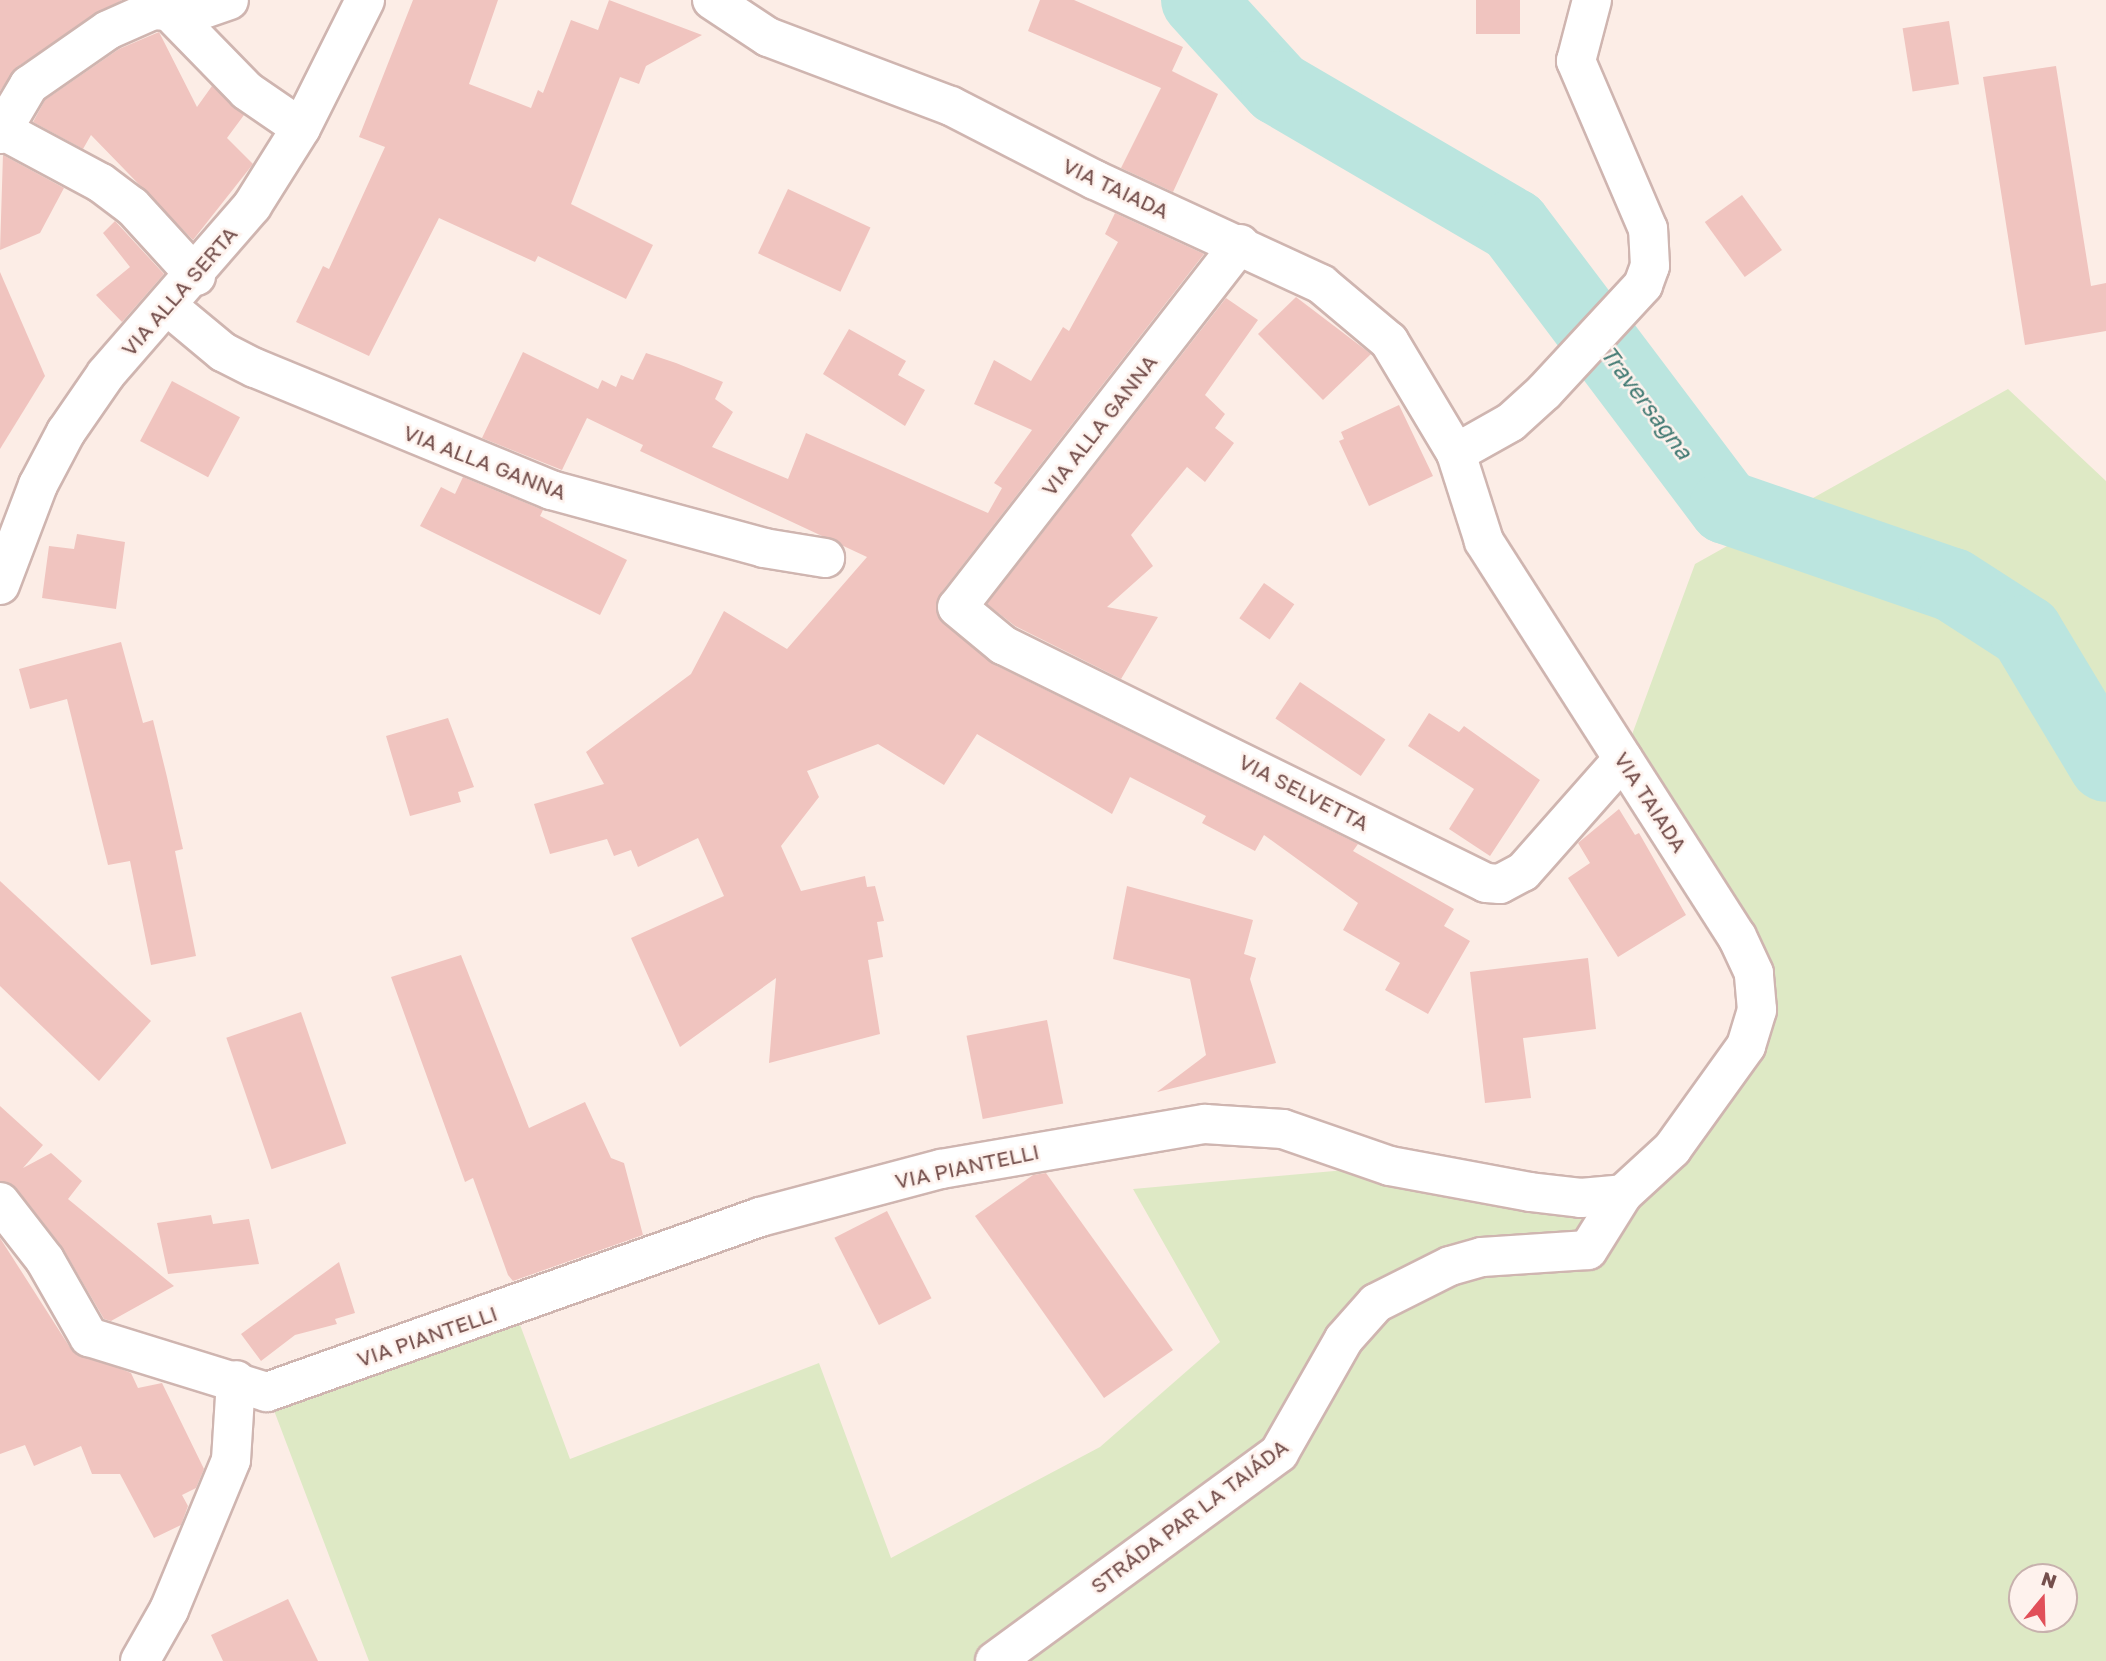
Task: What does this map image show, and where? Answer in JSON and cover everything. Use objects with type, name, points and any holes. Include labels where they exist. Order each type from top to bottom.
[{"type":"street","points":[[196,276],[132,206],[102,183],[2,133],[29,85],[108,30],[153,10],[208,10],[229,0]]},
{"type":"street","name":"VIA ALLA SERTA","points":[[0,585],[38,485],[66,432],[106,374],[170,307],[252,206],[301,128],[365,0]]},
{"type":"street","name":"VIA TAIADA","points":[[712,0],[768,37],[951,106],[1095,180],[1240,244],[1321,284],[1371,322],[1389,341],[1457,453],[1484,541],[1737,937],[1757,991],[1746,1046],[1672,1149],[1623,1194]]},
{"type":"street","points":[[1457,453],[1511,422],[1544,391],[1643,285],[1650,266],[1647,229],[1576,61],[1592,0]]},
{"type":"street","points":[[170,12],[247,90],[301,128]]},
{"type":"street","name":"VIA ALLA GANNA","points":[[957,607],[1240,244]]},
{"type":"street","name":"VIA ALLA GANNA","points":[[170,307],[223,352],[255,368],[551,490],[764,548],[825,558]]},
{"type":"street","name":"VIA SELVETTA","points":[[957,607],[1003,645],[1486,883],[1500,884],[1523,872],[1623,759]]},
{"type":"street","name":"VIA PIANTELLI","points":[[251,1386],[760,1217],[941,1169],[1205,1124],[1283,1129],[1390,1166],[1530,1192],[1581,1198],[1623,1194]]},
{"type":"street","name":"STRÁDA PAR LA TAIÁDA","points":[[995,1661],[1279,1453],[1343,1339],[1376,1303],[1450,1266],[1482,1257],[1588,1250],[1623,1194]]},
{"type":"street","points":[[0,1202],[46,1261],[89,1337],[251,1386],[231,1460],[169,1610],[140,1661]]},
{"type":"green space","points":[[2008,389],[2106,481],[2106,1661],[369,1661],[267,1392],[513,1306],[570,1459],[819,1363],[891,1558],[1100,1447],[1220,1342],[1133,1189],[1390,1166],[1623,1194],[1757,1010],[1623,759],[1695,564]]},
{"type":"building","points":[[0,0],[122,0],[17,67],[0,91]]},
{"type":"building","points":[[413,0],[498,0],[469,84],[531,108],[538,90],[543,93],[571,20],[598,30],[609,0],[702,35],[646,66],[639,84],[620,77],[571,204],[653,245],[626,299],[538,256],[535,262],[439,218],[369,356],[296,322],[323,266],[329,269],[385,147],[359,137]]},
{"type":"building","points":[[1040,0],[1074,0],[1183,47],[1172,71],[1218,94],[1173,192],[1121,168],[1161,88],[1028,31]]},
{"type":"building","points":[[1476,0],[1520,0],[1520,34],[1476,34]]},
{"type":"building","points":[[1949,21],[1959,84],[1913,92],[1903,28]]},
{"type":"building","points":[[159,32],[197,107],[212,86],[244,115],[227,138],[253,164],[193,240],[91,135],[83,149],[33,122],[45,100],[119,49]]},
{"type":"building","points":[[2056,66],[2091,286],[2106,283],[2106,331],[2025,345],[1983,77]]},
{"type":"building","points":[[3,155],[64,188],[40,233],[0,250]]},
{"type":"building","points":[[788,189],[870,227],[840,292],[758,253]]},
{"type":"building","points":[[1742,195],[1782,250],[1745,277],[1705,222]]},
{"type":"building","points":[[1115,213],[1204,254],[940,594],[937,615],[993,664],[1358,844],[1353,851],[1454,909],[1444,926],[1470,941],[1428,1014],[1385,990],[1400,963],[1343,930],[1358,903],[1264,835],[1255,851],[1202,823],[1206,816],[1130,777],[1112,814],[977,734],[944,785],[878,744],[807,771],[819,797],[781,846],[801,891],[865,876],[867,887],[875,886],[884,921],[877,922],[883,957],[868,960],[880,1034],[769,1063],[776,978],[680,1047],[631,938],[724,896],[698,838],[638,867],[631,850],[614,856],[607,839],[550,854],[534,804],[604,784],[586,752],[691,674],[724,611],[787,649],[867,557],[640,451],[643,445],[587,418],[562,470],[482,438],[523,352],[598,389],[602,380],[616,387],[621,375],[633,380],[646,353],[676,363],[723,382],[715,399],[733,412],[712,447],[788,479],[806,433],[988,513],[1002,488],[994,483],[1032,430],[974,404],[994,360],[1031,381],[1063,327],[1069,331],[1118,242],[1105,234]]},
{"type":"building","points":[[115,221],[164,274],[122,322],[96,295],[130,267],[103,233]]},
{"type":"building","points":[[0,272],[45,376],[0,449]]},
{"type":"building","points":[[1296,297],[1371,354],[1323,400],[1258,334]]},
{"type":"building","points":[[1226,298],[1258,320],[1205,395],[1225,414],[1215,428],[1234,443],[1205,482],[1187,467],[1131,535],[1153,566],[1107,607],[1158,617],[1121,679],[1015,626],[987,604]]},
{"type":"building","points":[[849,329],[906,361],[898,375],[925,390],[905,426],[823,374]]},
{"type":"building","points":[[172,381],[240,417],[208,477],[140,441]]},
{"type":"building","points":[[1399,405],[1433,476],[1369,506],[1339,441],[1344,439],[1341,432]]},
{"type":"building","points":[[463,477],[543,510],[540,516],[627,560],[600,615],[420,526],[441,487],[455,494]]},
{"type":"building","points":[[77,534],[125,542],[116,609],[42,598],[49,546],[74,549]]},
{"type":"building","points":[[1264,583],[1294,604],[1270,639],[1239,618]]},
{"type":"building","points":[[121,642],[143,723],[153,720],[167,777],[183,849],[175,851],[196,956],[151,965],[130,861],[108,865],[67,699],[30,709],[19,669]]},
{"type":"building","points":[[1300,682],[1385,740],[1361,776],[1275,718]]},
{"type":"building","points":[[1429,713],[1459,732],[1464,726],[1540,780],[1490,856],[1449,829],[1474,789],[1408,746]]},
{"type":"building","points":[[448,718],[474,787],[458,792],[461,802],[410,816],[386,736]]},
{"type":"building","points":[[1619,809],[1635,835],[1639,833],[1686,915],[1618,957],[1568,878],[1590,863],[1578,843]]},
{"type":"building","points":[[0,881],[151,1021],[99,1081],[0,986]]},
{"type":"building","points":[[1127,886],[1253,920],[1244,954],[1256,958],[1250,979],[1276,1063],[1157,1092],[1206,1055],[1190,979],[1113,959]]},
{"type":"building","points":[[461,955],[529,1128],[585,1102],[611,1158],[624,1163],[643,1235],[513,1281],[508,1275],[473,1178],[465,1182],[391,977]]},
{"type":"building","points":[[1588,958],[1596,1029],[1523,1038],[1531,1098],[1485,1103],[1470,972]]},
{"type":"building","points":[[301,1012],[346,1143],[272,1169],[226,1038]]},
{"type":"building","points":[[1047,1020],[1063,1103],[983,1119],[967,1036]]},
{"type":"building","points":[[0,1106],[43,1145],[23,1168],[51,1153],[82,1181],[68,1199],[174,1286],[111,1321],[104,1319],[62,1247],[17,1189],[0,1181]]},
{"type":"building","points":[[1046,1173],[1173,1350],[1104,1398],[975,1216],[1033,1175]]},
{"type":"building","points":[[887,1211],[931,1298],[879,1325],[834,1238]]},
{"type":"building","points":[[211,1215],[213,1224],[249,1219],[259,1264],[168,1274],[157,1223]]},
{"type":"building","points":[[0,1238],[71,1349],[131,1373],[138,1388],[162,1383],[204,1469],[196,1488],[182,1495],[188,1506],[181,1525],[154,1538],[120,1474],[92,1474],[81,1446],[34,1466],[25,1445],[0,1454]]},
{"type":"building","points":[[339,1262],[355,1313],[335,1319],[337,1324],[295,1335],[261,1361],[241,1334]]},
{"type":"building","points":[[288,1599],[318,1661],[223,1661],[211,1635]]},
{"type":"waterway","name":"Traversagna","points":[[1198,0],[1278,88],[1514,226],[1726,507],[1953,585],[2026,632],[2106,765]]}]
